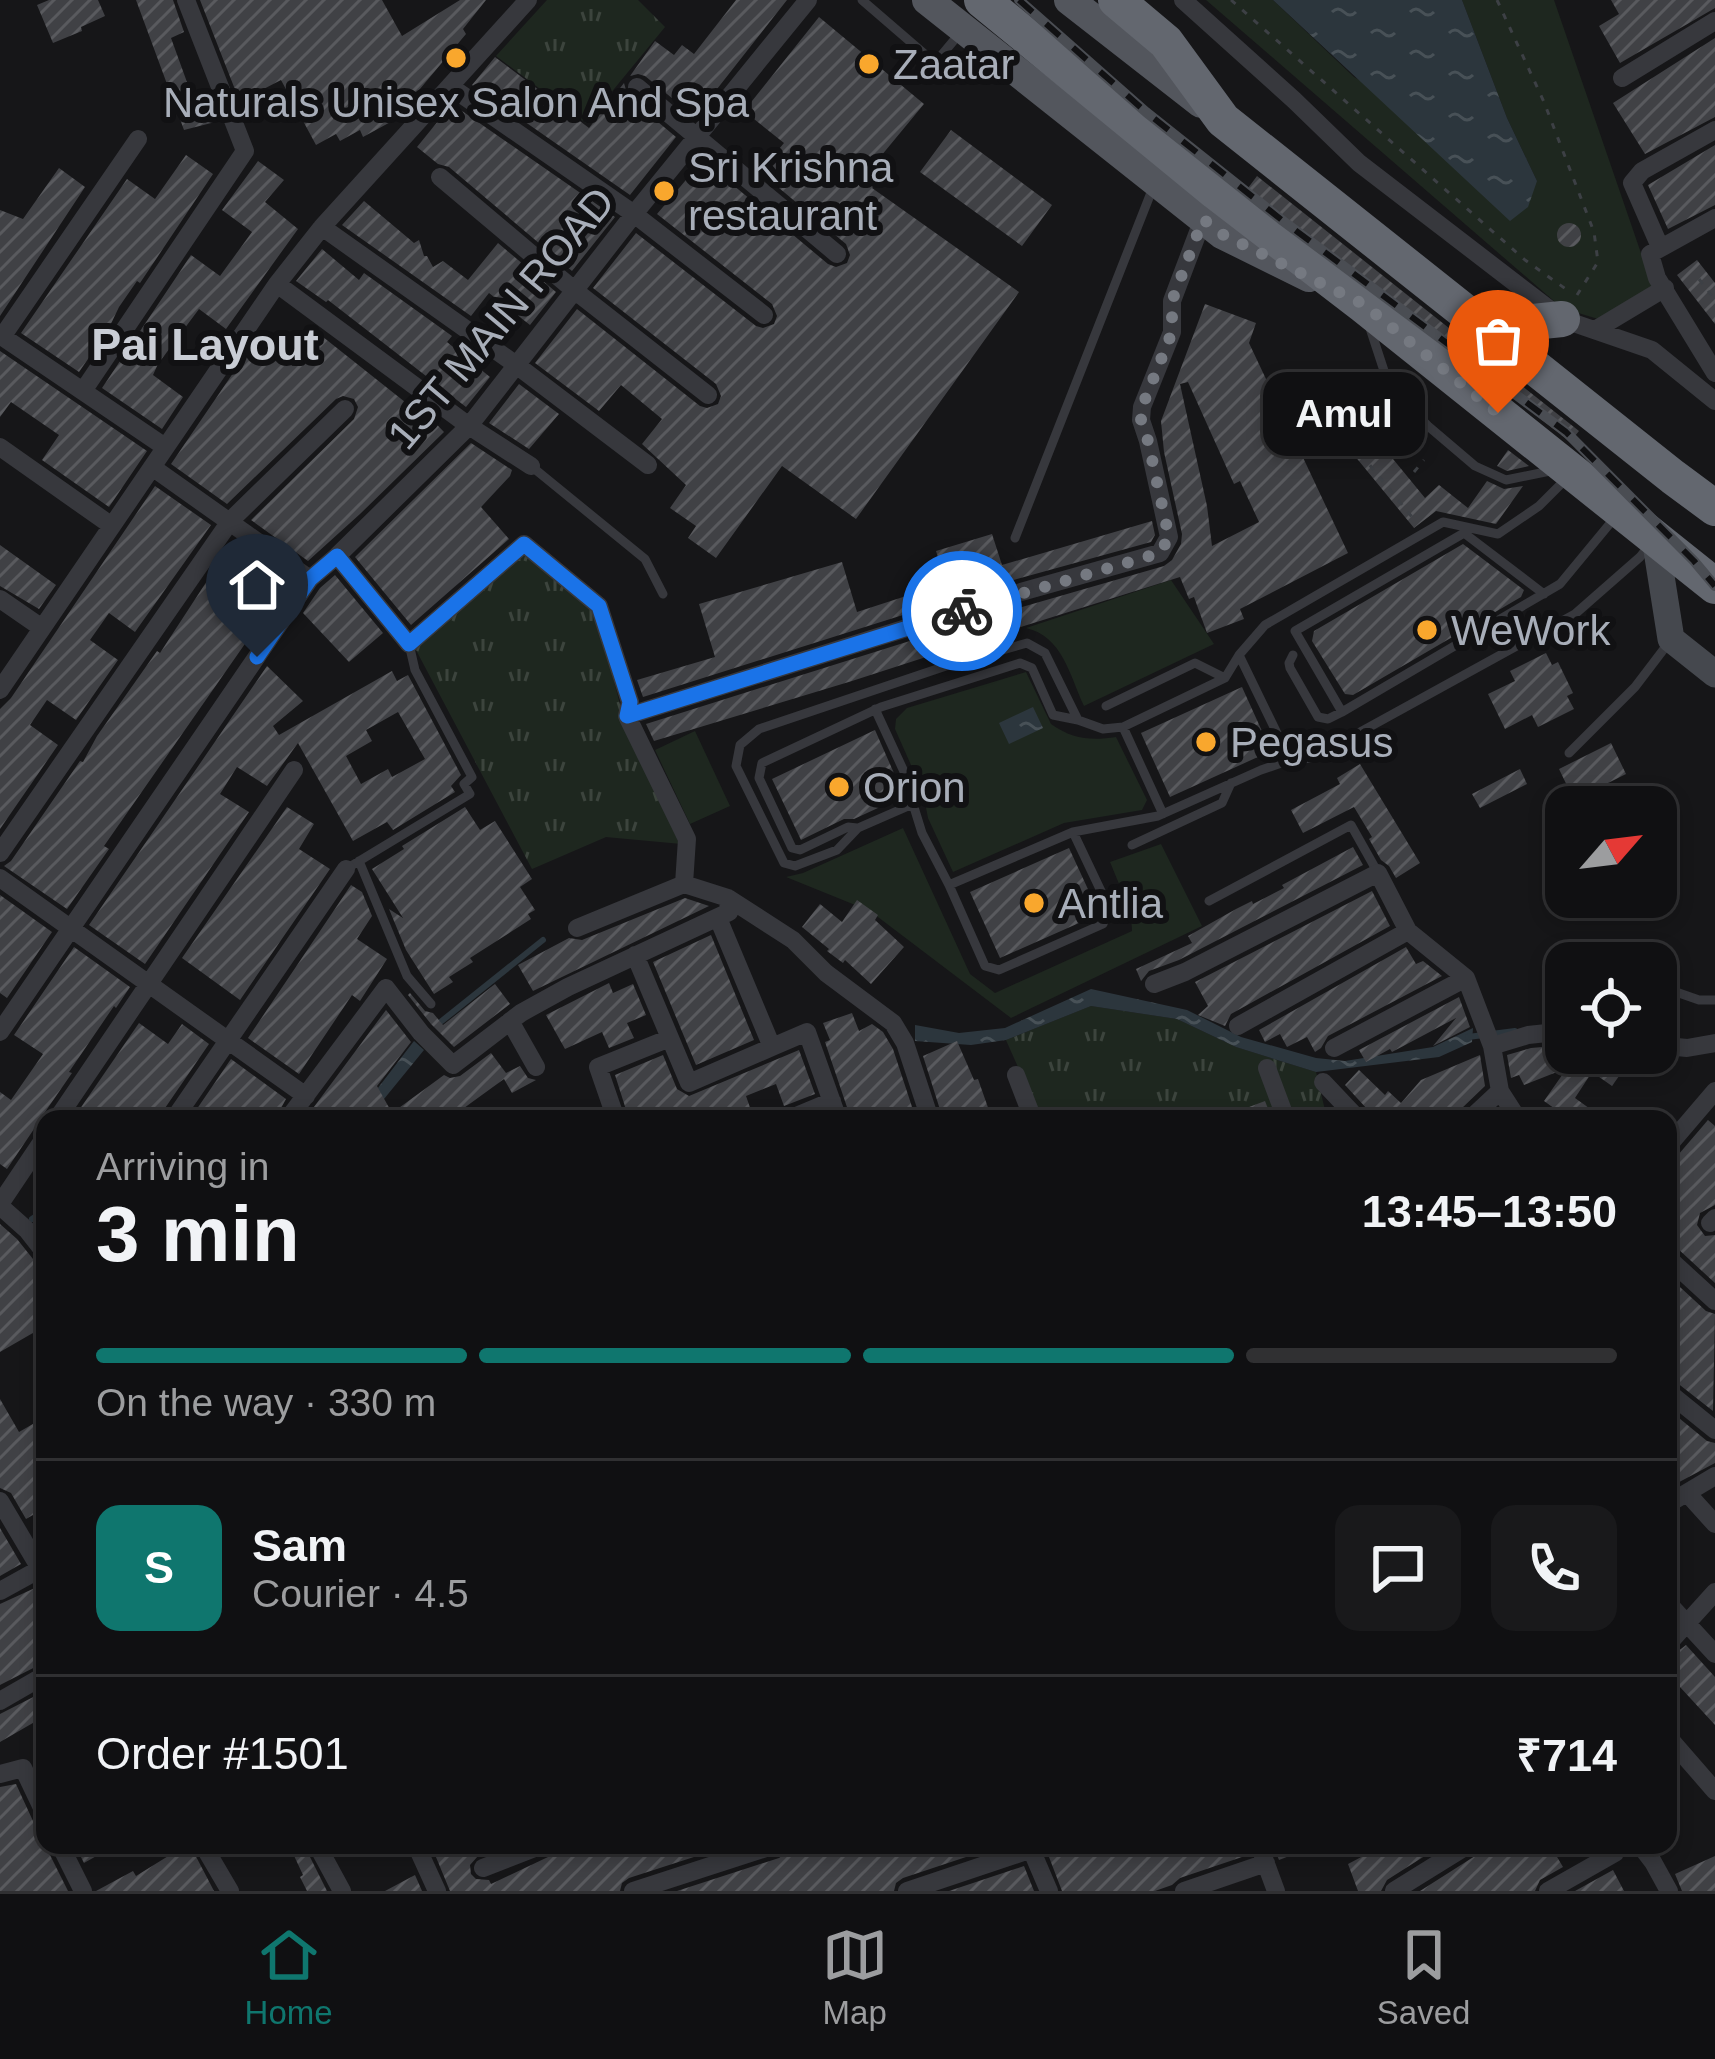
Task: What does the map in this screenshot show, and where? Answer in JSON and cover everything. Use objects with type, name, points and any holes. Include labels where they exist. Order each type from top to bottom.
[{"type":"highway","points":[[1116,0],[1166,42],[1223,120],[1715,508]]},
{"type":"highway","points":[[973,14],[1209,205],[1363,304],[1715,586]]},
{"type":"highway","points":[[1485,327],[1579,325]]},
{"type":"main road","points":[[928,0],[973,14],[1156,180],[1209,205]]},
{"type":"main road","points":[[1069,0],[1223,120]]},
{"type":"street","points":[[83,391],[245,151],[186,0]]},
{"type":"street","points":[[0,690],[277,284],[322,227],[528,0]]},
{"type":"street","name":"1ST MAIN ROAD","points":[[0,1032],[310,579],[469,426],[808,0]]},
{"type":"street","points":[[1183,0],[1360,163],[1579,325],[1652,350],[1715,401]]},
{"type":"street","points":[[1622,78],[1715,21]]},
{"type":"street","points":[[451,86],[634,214],[764,315]]},
{"type":"street","points":[[637,87],[837,254]]},
{"type":"street","points":[[1660,247],[1632,183],[1652,164],[1715,130]]},
{"type":"street","points":[[138,139],[1,336],[166,447]]},
{"type":"street","points":[[440,177],[708,395]]},
{"type":"street","points":[[627,716],[1160,553],[1169,537],[1141,420],[1142,407],[1172,332],[1172,301],[1209,205]]},
{"type":"street","points":[[1715,218],[1650,254],[1655,274],[1715,373]]},
{"type":"street","points":[[322,227],[648,464]]},
{"type":"street","points":[[277,284],[531,466]]},
{"type":"street","points":[[1579,325],[1664,288]]},
{"type":"street","points":[[0,853],[230,520],[345,409]]},
{"type":"street","points":[[0,447],[112,526]]},
{"type":"street","points":[[152,467],[310,579]]},
{"type":"street","points":[[1655,538],[1671,639],[1715,674]]},
{"type":"street","points":[[337,556],[409,644],[524,544],[599,606],[630,702],[627,716],[687,839],[683,884]]},
{"type":"street","points":[[0,599],[42,628]]},
{"type":"street","points":[[63,1110],[294,770]]},
{"type":"street","points":[[180,1110],[352,865]]},
{"type":"street","points":[[1154,984],[1378,873],[1408,931],[1466,978],[1489,1037],[1500,1091],[1512,1110]]},
{"type":"street","points":[[0,878],[306,1096]]},
{"type":"street","points":[[577,928],[683,884],[728,898],[793,940],[826,973],[893,1022],[905,1043],[927,1110]]},
{"type":"street","points":[[295,1110],[386,988],[453,1064],[510,1021],[568,987],[729,912],[728,898]]},
{"type":"street","points":[[718,918],[772,1047]]},
{"type":"street","points":[[1238,1026],[1408,931]]},
{"type":"street","points":[[635,955],[689,1083],[807,1032],[835,1110]]},
{"type":"street","points":[[1334,1048],[1466,978]]},
{"type":"street","points":[[510,1021],[536,1066]]},
{"type":"street","points":[[1489,1037],[1545,1033]]},
{"type":"street","points":[[613,1110],[598,1067],[670,1039]]},
{"type":"street","points":[[1677,1047],[1715,1043]]},
{"type":"street","points":[[1267,1068],[1283,1110]]},
{"type":"street","points":[[1016,1075],[1030,1110]]},
{"type":"street","points":[[1323,1082],[1349,1110]]},
{"type":"street","points":[[1480,1110],[1500,1091]]},
{"type":"street","points":[[1677,1135],[1715,1091]]},
{"type":"street","points":[[36,1151],[0,1206],[36,1242]]},
{"type":"street","points":[[1677,1266],[1715,1301]]},
{"type":"street","points":[[1677,1399],[1715,1430]]},
{"type":"street","points":[[1677,1498],[1715,1476]]},
{"type":"street","points":[[1687,1492],[1715,1524]]},
{"type":"street","points":[[0,1501],[36,1559]]},
{"type":"street","points":[[0,1591],[36,1573]]},
{"type":"street","points":[[1677,1634],[1715,1592]]},
{"type":"street","points":[[1677,1614],[1715,1654]]},
{"type":"street","points":[[0,1701],[36,1680]]},
{"type":"street","points":[[1677,1747],[1715,1791]]},
{"type":"street","points":[[0,1774],[23,1768],[36,1795]]},
{"type":"street","points":[[64,1854],[83,1891]]},
{"type":"street","points":[[208,1854],[230,1891]]},
{"type":"street","points":[[322,1854],[342,1891]]},
{"type":"street","points":[[420,1854],[437,1891]]},
{"type":"street","points":[[483,1868],[519,1854]]},
{"type":"street","points":[[633,1891],[747,1854]]},
{"type":"street","points":[[907,1891],[1017,1854]]},
{"type":"street","points":[[1040,1854],[1048,1891]]},
{"type":"street","points":[[1184,1891],[1262,1854],[1276,1891]]},
{"type":"street","points":[[1394,1891],[1454,1854]]},
{"type":"street","points":[[1548,1891],[1612,1854]]},
{"type":"street","points":[[1647,1854],[1669,1891]]},
{"type":"lane","points":[[862,0],[935,63],[973,14]]},
{"type":"lane","points":[[1015,538],[1156,180]]},
{"type":"lane","points":[[1363,304],[1389,386],[1475,466],[1506,479],[1569,470]]},
{"type":"lane","points":[[531,466],[645,559],[664,594]]},
{"type":"lane","points":[[859,828],[848,827],[800,850],[792,848],[758,773],[766,759],[875,709],[1020,663],[1032,668],[1052,716],[1103,729],[1123,728],[1225,678],[1265,625],[1443,522],[1498,534],[1539,506],[1569,470]]},
{"type":"lane","points":[[1294,655],[1290,668],[1318,717],[1328,719],[1560,584],[1620,511]]},
{"type":"lane","points":[[1342,712],[1295,631],[1464,533],[1544,594]]},
{"type":"lane","points":[[949,885],[1073,832],[1163,814],[1290,760],[1312,758],[1575,614],[1655,538]]},
{"type":"lane","points":[[1569,753],[1635,687],[1671,639]]},
{"type":"lane","points":[[913,804],[859,828],[837,850],[796,866],[784,863],[737,773],[737,752],[745,738],[759,729],[1027,643],[1045,653],[1078,720]]},
{"type":"lane","points":[[409,644],[415,670],[472,777],[464,784],[470,794],[352,865],[407,976],[431,1004]]},
{"type":"lane","points":[[1239,655],[1290,760]]},
{"type":"lane","points":[[1106,706],[1195,663],[1225,678]]},
{"type":"lane","points":[[875,709],[913,790],[922,833],[985,966],[999,970],[1103,923],[1108,908],[1073,832]]},
{"type":"lane","points":[[1123,728],[1163,814]]},
{"type":"lane","points":[[1132,844],[1222,803],[1231,783]]},
{"type":"lane","points":[[1209,901],[1351,825],[1378,873]]},
{"type":"lane","points":[[1677,992],[1715,1000]]},
{"type":"path","points":[[1231,0],[1525,260],[1576,296],[1598,262],[1594,232],[1544,102],[1497,0]]},
{"type":"path","points":[[1700,279],[1715,300]]},
{"type":"path","points":[[1348,426],[1362,417],[1378,436],[1384,432]]},
{"type":"path","points":[[1351,442],[1412,517]]},
{"type":"path","points":[[1414,472],[1424,460]]},
{"type":"green space","points":[[547,0],[638,0],[665,27],[586,123],[496,56]]},
{"type":"green space","points":[[1206,0],[1273,0],[1354,77],[1537,181],[1462,0],[1554,0],[1653,288],[1598,319],[1562,308]]},
{"type":"green space","points":[[525,551],[595,610],[622,712],[682,844],[606,837],[532,869],[416,650]]},
{"type":"green space","points":[[1171,580],[1214,644],[1084,706],[1057,648],[1026,628]]},
{"type":"green space","points":[[1026,672],[1051,724],[1082,738],[1116,737],[1147,800],[1142,810],[1064,823],[953,872],[928,818],[923,792],[895,729],[896,719],[907,708]]},
{"type":"green space","points":[[695,731],[730,806],[690,824],[655,750]]},
{"type":"green space","points":[[903,828],[970,974],[995,993],[1132,931],[1131,913],[1110,862],[1161,844],[1202,926],[1011,1018],[870,911],[786,877]]},
{"type":"green space","points":[[1091,1006],[1177,1019],[1236,1047],[1316,1072],[1325,1110],[1037,1110],[1006,1040]]},
{"type":"water","points":[[1273,0],[1462,0],[1537,181],[1528,207],[1510,221]]},
{"type":"water","points":[[1033,707],[1043,728],[1009,744],[999,723]]},
{"type":"water","points":[[1091,989],[1187,1010],[1241,1037],[1316,1058],[1345,1061],[1433,1047],[1473,1028],[1472,1042],[1439,1057],[1316,1072],[1236,1047],[1177,1019],[1091,1006],[1006,1040],[971,1045],[915,1041],[915,1025],[959,1033],[1005,1028]]},
{"type":"water","points":[[414,1041],[424,1050],[384,1099],[354,1110],[371,1097]]},
{"type":"building","points":[[49,0],[98,0],[105,16],[53,43],[37,5]]},
{"type":"building","points":[[136,0],[173,0],[184,32],[171,38],[196,107],[211,102],[219,121],[184,130]]},
{"type":"building","points":[[200,0],[382,0],[402,36],[460,0],[486,0],[463,29],[466,34],[409,102],[412,108],[407,113],[363,137],[360,130],[340,141],[336,134],[316,145],[281,80],[250,96],[256,111],[245,115]]},
{"type":"building","points":[[736,0],[787,0],[695,117],[645,76],[630,76],[655,41],[674,55],[682,45],[694,54]]},
{"type":"building","points":[[1611,0],[1715,0],[1715,8],[1620,63],[1599,26],[1619,14]]},
{"type":"building","points":[[819,17],[924,104],[881,156],[892,164],[872,188],[1019,292],[856,519],[782,466],[716,558],[688,538],[696,526],[670,508],[686,485],[642,444],[662,419],[621,385],[599,411],[535,363],[577,309],[700,406],[718,404],[721,396],[716,384],[593,288],[636,233],[756,326],[774,324],[777,316],[772,304],[657,214],[703,160],[828,264],[847,263],[846,244],[760,172],[784,143],[744,111]]},
{"type":"building","points":[[1715,38],[1715,117],[1645,154],[1613,103]]},
{"type":"building","points":[[495,57],[589,128],[624,83],[628,97],[676,137],[630,195],[472,85]]},
{"type":"building","points":[[452,104],[615,217],[572,271],[449,167],[417,147]]},
{"type":"building","points":[[951,130],[1052,205],[1022,246],[920,172]]},
{"type":"building","points":[[1715,145],[1715,205],[1668,229],[1648,185]]},
{"type":"building","points":[[186,155],[213,174],[79,372],[21,333],[127,179],[155,199]]},
{"type":"building","points":[[258,161],[284,180],[265,202],[298,229],[226,329],[199,309],[158,364],[153,375],[183,397],[162,429],[102,388],[191,255],[220,276],[252,232],[222,210]]},
{"type":"building","points":[[59,168],[85,187],[0,316],[0,210],[23,219]]},
{"type":"building","points":[[1257,176],[1579,431],[1570,442],[1248,188]]},
{"type":"building","points":[[364,201],[414,243],[419,240],[433,267],[443,261],[468,280],[498,243],[556,292],[530,325],[489,293],[471,316],[342,225]]},
{"type":"building","points":[[1569,223],[1578,226],[1578,244],[1569,247],[1560,244],[1557,235],[1560,226]]},
{"type":"building","points":[[322,249],[359,280],[364,273],[452,336],[447,342],[490,377],[466,407],[328,300],[296,281]]},
{"type":"building","points":[[1697,260],[1715,283],[1715,324],[1677,275]]},
{"type":"building","points":[[1205,304],[1256,323],[1249,343],[1348,553],[1240,609],[1244,619],[1207,633],[1194,597],[1189,599],[1180,577],[986,638],[981,619],[1172,560],[1182,534],[1161,421]],"holes":[[[1188,382],[1234,484],[1240,481],[1259,522],[1212,546],[1180,384]]]},
{"type":"building","points":[[318,333],[405,402],[409,398],[416,403],[444,432],[308,561],[251,520],[354,419],[358,407],[354,399],[336,399],[227,504],[171,464],[257,338],[293,366]]},
{"type":"building","points":[[0,351],[147,451],[109,507],[42,460],[59,435],[11,402],[0,417]]},
{"type":"building","points":[[519,384],[559,414],[529,449],[489,423]]},
{"type":"building","points":[[1361,420],[1425,498],[1439,485],[1468,508],[1487,481],[1504,489],[1523,486],[1496,524],[1436,511],[1414,528],[1340,438]]},
{"type":"building","points":[[471,443],[512,470],[481,507],[509,539],[411,625],[355,557]]},
{"type":"building","points":[[1508,450],[1529,466],[1507,471],[1497,466]]},
{"type":"building","points":[[155,486],[211,525],[135,632],[109,613],[90,640],[118,660],[76,720],[47,700],[30,725],[58,745],[0,829],[0,709]]},
{"type":"building","points":[[1152,521],[1155,535],[1151,542],[1017,579],[643,697],[637,680],[715,657],[699,604],[842,562],[857,612],[946,583],[936,551],[992,534],[1002,565]]},
{"type":"building","points":[[233,541],[288,580],[273,593],[277,598],[104,846],[109,849],[67,909],[4,866],[83,762],[157,651],[160,653]]},
{"type":"building","points":[[1463,544],[1524,590],[1521,597],[1353,695],[1345,694],[1312,641],[1314,631]]},
{"type":"building","points":[[0,545],[56,585],[39,609],[0,586]]},
{"type":"building","points":[[335,575],[383,633],[349,662],[303,613]]},
{"type":"building","points":[[951,628],[957,647],[852,681],[654,741],[646,724]]},
{"type":"building","points":[[1546,653],[1552,665],[1558,662],[1573,693],[1567,696],[1574,709],[1538,727],[1532,715],[1505,729],[1488,694],[1515,681],[1510,671]]},
{"type":"building","points":[[267,666],[303,701],[273,726],[279,735],[392,671],[397,681],[408,675],[461,775],[451,786],[455,792],[393,830],[387,822],[353,841],[298,743],[267,786],[237,767],[220,794],[249,812],[145,964],[89,925]],"holes":[[[398,712],[425,759],[392,777],[388,769],[361,784],[346,756],[372,741],[366,730]]]},
{"type":"building","name":"Pegasus","points":[[1242,687],[1271,751],[1170,797],[1141,733]]},
{"type":"building","name":"Orion","points":[[875,730],[904,796],[801,840],[772,779]]},
{"type":"building","points":[[1611,743],[1626,774],[1602,786],[1567,786],[1559,769]]},
{"type":"building","points":[[1360,764],[1420,863],[1396,878],[1381,860],[1354,807],[1303,833],[1291,810],[1340,784],[1337,778]]},
{"type":"building","points":[[1520,769],[1527,784],[1480,808],[1472,794]]},
{"type":"building","points":[[287,807],[314,824],[299,849],[330,869],[240,1000],[182,958]]},
{"type":"building","points":[[465,807],[480,830],[495,821],[532,879],[520,887],[535,910],[528,914],[531,919],[470,958],[473,962],[449,977],[453,982],[434,994],[406,950],[389,909],[403,918],[372,869]]},
{"type":"building","points":[[1353,847],[1363,865],[1149,971],[1141,981],[1136,969],[1192,943],[1188,936]]},
{"type":"building","name":"Antlia","points":[[1069,848],[1097,915],[1000,958],[970,892]]},
{"type":"building","points":[[351,885],[362,892],[372,916],[357,939],[387,959],[360,1001],[352,995],[299,1074],[248,1038]]},
{"type":"building","points":[[1372,891],[1390,926],[1231,1014],[1225,1026],[1198,1015],[1208,1006],[1195,982]]},
{"type":"building","points":[[0,895],[52,932],[7,998],[0,993]]},
{"type":"building","points":[[685,898],[709,906],[533,991],[518,965],[569,938],[582,940]]},
{"type":"building","points":[[857,900],[878,915],[875,920],[904,947],[871,984],[802,927],[820,904],[842,922]]},
{"type":"building","points":[[711,935],[754,1040],[696,1065],[653,962]]},
{"type":"building","points":[[74,947],[130,987],[46,1110],[36,1110],[36,1128],[7,1169],[0,1164],[0,1092],[11,1100],[43,1054],[14,1035]]},
{"type":"building","points":[[1406,947],[1416,964],[1423,961],[1442,976],[1328,1036],[1315,1052],[1307,1037],[1287,1047],[1280,1034],[1265,1042],[1259,1030]]},
{"type":"building","points":[[609,983],[613,993],[633,984],[646,1015],[627,1023],[634,1038],[609,1048],[602,1032],[565,1049],[546,1015]]},
{"type":"building","points":[[495,984],[510,1004],[454,1047],[408,995],[443,1025]]},
{"type":"building","points":[[1459,997],[1470,1027],[1433,1046],[1456,1018],[1366,1062],[1359,1050]]},
{"type":"building","points":[[386,1010],[411,1042],[377,1086],[390,1110],[312,1110]]},
{"type":"building","points":[[852,1013],[859,1031],[872,1024],[883,1032],[913,1110],[848,1110],[823,1023]]},
{"type":"building","points":[[139,1023],[168,1044],[182,1024],[209,1044],[164,1110],[79,1110]]},
{"type":"building","points":[[957,1041],[989,1110],[940,1110],[923,1056]]},
{"type":"building","points":[[1545,1047],[1545,1074],[1552,1074],[1524,1085],[1519,1075],[1511,1078],[1507,1055]]},
{"type":"building","points":[[799,1050],[815,1094],[784,1106],[776,1084],[746,1096],[751,1110],[626,1110],[615,1075],[663,1055],[677,1089],[689,1096]]},
{"type":"building","points":[[491,1053],[506,1073],[520,1066],[528,1078],[536,1080],[512,1093],[504,1079],[464,1108],[396,1110],[444,1075],[460,1076]]},
{"type":"building","points":[[1480,1055],[1485,1086],[1461,1110],[1368,1110],[1345,1085],[1359,1070],[1401,1103],[1421,1080]]},
{"type":"building","points":[[231,1059],[286,1099],[280,1110],[196,1110]]},
{"type":"building","points":[[1563,1074],[1591,1074],[1575,1098],[1592,1110],[1557,1110],[1544,1101]]},
{"type":"building","points":[[1595,1074],[1620,1074],[1612,1086]]},
{"type":"building","points":[[1265,1101],[1268,1110],[1241,1110]]},
{"type":"building","points":[[1708,1120],[1715,1126],[1715,1205],[1700,1213],[1697,1225],[1705,1236],[1715,1235],[1715,1283],[1677,1248],[1678,1155]]},
{"type":"building","points":[[0,1224],[36,1263],[36,1331],[0,1352]]},
{"type":"building","points":[[1677,1284],[1715,1314],[1713,1411],[1677,1383]]},
{"type":"building","points":[[0,1399],[19,1432],[36,1422],[36,1513],[26,1519],[11,1493],[0,1488]]},
{"type":"building","points":[[1677,1416],[1715,1443],[1715,1463],[1677,1483]]},
{"type":"building","points":[[0,1528],[21,1564],[0,1576]]},
{"type":"building","points":[[36,1587],[36,1667],[0,1685],[0,1604]]},
{"type":"building","points":[[1686,1645],[1715,1677],[1715,1725],[1677,1684],[1677,1652]]},
{"type":"building","points":[[36,1696],[36,1721],[0,1742],[0,1714]]},
{"type":"building","points":[[16,1784],[36,1822],[36,1854],[50,1854],[68,1891],[0,1891],[0,1787]]},
{"type":"building","points":[[80,1854],[100,1854],[84,1863]]},
{"type":"building","points":[[171,1854],[195,1854],[214,1891],[96,1891],[133,1871],[136,1876]]},
{"type":"building","points":[[293,1854],[308,1854],[327,1891],[307,1891]]},
{"type":"building","points":[[435,1854],[477,1854],[471,1874],[491,1884],[550,1854],[703,1854],[629,1878],[620,1891],[450,1891]]},
{"type":"building","points":[[785,1854],[975,1854],[903,1878],[894,1891],[677,1891]]},
{"type":"building","points":[[1367,1854],[1428,1854],[1387,1880],[1381,1891],[1358,1891],[1348,1864]]},
{"type":"building","points":[[1555,1854],[1563,1867],[1540,1880],[1535,1891],[1420,1891],[1475,1856]]},
{"type":"building","points":[[1248,1855],[1155,1891],[1062,1891],[1049,1857]]},
{"type":"building","points":[[1715,1856],[1715,1891],[1682,1891],[1675,1874]]},
{"type":"building","points":[[1024,1866],[1034,1891],[949,1891]]},
{"type":"building","points":[[1613,1870],[1624,1891],[1575,1891]]},
{"type":"building","points":[[415,1875],[422,1891],[385,1891]]},
{"type":"waterway","points":[[438,1024],[543,940]]},
{"type":"waterway","points":[[1468,1037],[1515,1031]]},
{"type":"waterway","points":[[32,1219],[36,1216]]},
{"type":"railway","points":[[1019,0],[1146,112],[1283,221],[1566,432],[1715,586]]},
{"type":"way so far","points":[[962,611],[1160,553],[1169,537],[1141,420],[1142,407],[1172,332],[1172,301],[1203,219],[1222,234],[1363,304],[1498,413]]},
{"type":"place","name":"Naturals Unisex Salon And Spa","points":[[456,58]]},
{"type":"place","name":"Zaatar","points":[[869,64]]},
{"type":"place","name":"Sri Krishna restaurant","points":[[664,191]]},
{"type":"place","name":"Amul","points":[[1498,413]]},
{"type":"place","name":"WeWork","points":[[1427,630]]},
{"type":"place","name":"Pegasus","points":[[1206,742]]},
{"type":"place","name":"Orion","points":[[839,787]]},
{"type":"place","name":"Antlia","points":[[1034,903]]},
{"type":"district","name":"Pai Layout","points":[[205,344]]},
{"type":"route","points":[[257,657],[310,579],[337,556],[409,644],[524,544],[599,606],[630,702],[627,716],[962,611]]}]
